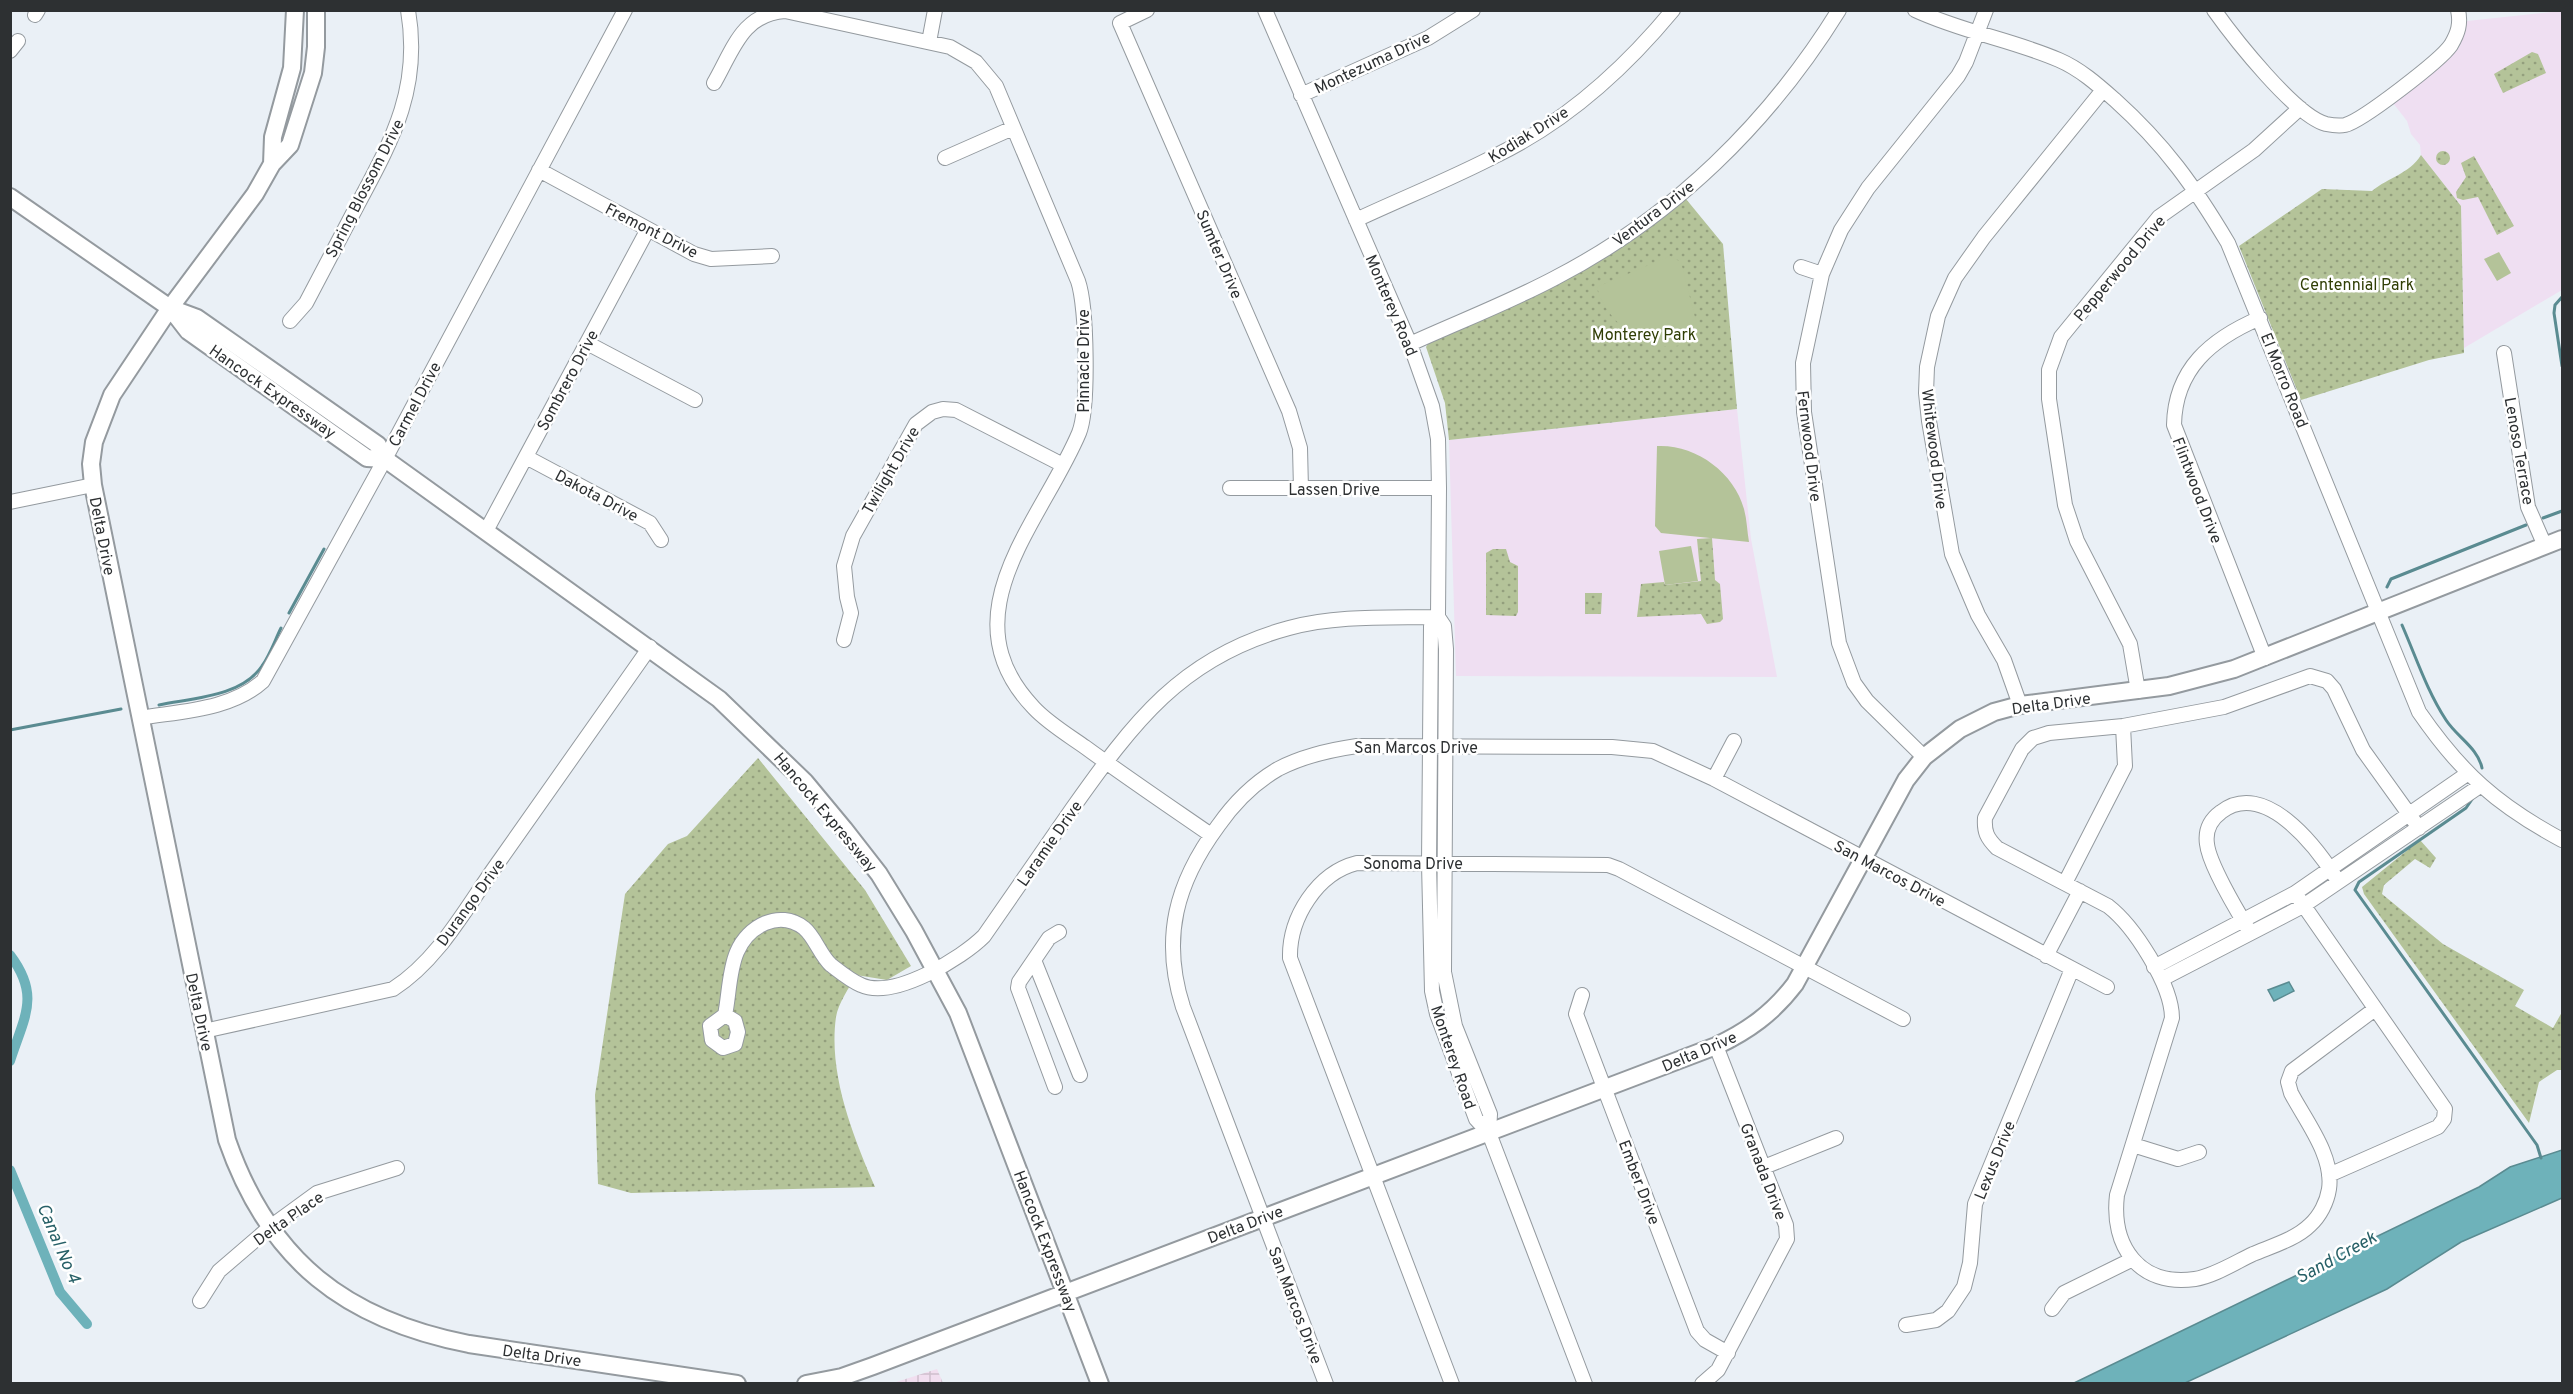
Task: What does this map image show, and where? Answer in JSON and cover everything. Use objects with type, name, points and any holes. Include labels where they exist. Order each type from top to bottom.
[{"type":"main road","points":[[272,164],[273,137],[292,68],[295,10]]},
{"type":"main road","name":"Delta Drive","points":[[316,10],[316,47],[308,95],[290,145],[272,164],[255,194],[170,308],[104,410],[94,442],[91,464],[93,485],[227,1140],[249,1197],[269,1228],[293,1256],[338,1294],[380,1319],[405,1328],[469,1344],[737,1383]]},
{"type":"main road","name":"Hancock Expressway","points":[[10,197],[170,308],[188,331],[273,392],[367,458],[385,459],[650,647],[737,714],[805,782],[879,874],[936,969],[976,1058],[1100,1383]]},
{"type":"main road","name":"Delta Drive","points":[[806,1383],[859,1371],[1490,1133],[1716,1046],[1749,1029],[1782,1001],[1805,967],[1900,788],[1924,757],[1942,741],[1977,719],[2020,705],[2138,691],[2202,678],[2265,657],[2562,540]]},
{"type":"street","name":"Spring Blossom Drive","points":[[290,321],[306,303],[395,134],[412,66],[408,10]]},
{"type":"street","name":"Carmel Drive","points":[[140,718],[235,699],[253,690],[263,681],[385,459],[625,10]]},
{"type":"street","points":[[929,42],[935,10]]},
{"type":"street","name":"Sumter Drive","points":[[1148,10],[1120,23],[1288,411],[1300,448],[1301,489]]},
{"type":"street","name":"Monterey Road","points":[[1265,10],[1410,344],[1432,406],[1438,439],[1438,618],[1444,626],[1447,747],[1444,972],[1447,997],[1490,1114],[1490,1133],[1585,1383]]},
{"type":"street","name":"Montezuma Drive","points":[[1301,95],[1428,38],[1473,10]]},
{"type":"street","name":"Kodiak Drive","points":[[1356,220],[1498,155],[1526,139],[1611,76],[1673,10]]},
{"type":"street","name":"Ventura Drive","points":[[1410,344],[1555,278],[1605,249],[1657,213],[1719,160],[1754,125],[1800,69],[1839,10]]},
{"type":"street","name":"El Morro Road","points":[[1916,10],[1978,34],[2061,60],[2103,90],[2160,143],[2196,190],[2228,243],[2419,712],[2447,753],[2480,786],[2520,815],[2562,840]]},
{"type":"street","name":"Fernwood Drive","points":[[1924,757],[1867,701],[1854,683],[1839,643],[1802,386],[1806,342],[1822,274],[1831,251],[1854,208],[1958,76],[1978,34],[1986,10]]},
{"type":"street","points":[[2214,10],[2235,40],[2300,108],[2327,124],[2343,125],[2360,118],[2443,54],[2460,25],[2458,10]]},
{"type":"street","name":"Pinnacle Drive","points":[[714,83],[746,28],[757,17],[770,12],[785,11],[929,42],[964,54],[985,71],[996,86],[1082,294],[1083,419],[1063,465],[1006,572],[998,607],[998,632],[1005,662],[1023,695],[1043,716],[1211,835]]},
{"type":"street","name":"Whitewood Drive","points":[[2020,705],[2004,660],[1978,615],[1960,575],[1947,533],[1929,421],[1926,393],[1927,367],[1938,316],[1955,278],[1984,237],[2103,90]]},
{"type":"street","name":"Pepperwood Drive","points":[[2138,691],[2130,644],[2077,541],[2065,505],[2049,399],[2049,369],[2061,337],[2159,217],[2261,145],[2300,108]]},
{"type":"street","points":[[945,158],[1013,128]]},
{"type":"street","name":"Fremont Drive","points":[[539,170],[694,254],[711,259],[772,256]]},
{"type":"street","name":"Sombrero Drive","points":[[486,531],[648,229]]},
{"type":"street","points":[[1802,267],[1822,274]]},
{"type":"street","name":"Flintwood Drive","points":[[2260,318],[2226,334],[2198,360],[2183,380],[2176,398],[2174,425],[2265,657]]},
{"type":"street","points":[[587,343],[695,400]]},
{"type":"street","name":"Lenoso Terrace","points":[[2504,353],[2528,507],[2546,546]]},
{"type":"street","name":"Twilight Drive","points":[[844,640],[851,613],[844,582],[847,550],[908,433],[923,416],[943,409],[956,410],[1063,465]]},
{"type":"street","name":"Dakota Drive","points":[[526,457],[650,523],[661,540]]},
{"type":"street","points":[[10,502],[93,485]]},
{"type":"street","name":"Lassen Drive","points":[[1230,488],[1439,488]]},
{"type":"street","name":"Laramie Drive","points":[[725,1015],[737,952],[755,927],[778,919],[804,928],[829,963],[863,986],[892,988],[936,969],[971,949],[984,936],[1135,723],[1175,684],[1216,657],[1249,640],[1290,628],[1351,618],[1438,618]]},
{"type":"street","name":"Monterey Road","points":[[1438,618],[1431,626],[1429,864],[1432,991],[1437,1014],[1476,1119],[1490,1133]]},
{"type":"street","name":"Durango Drive","points":[[204,1031],[393,990],[411,978],[423,967],[463,913],[650,647]]},
{"type":"street","points":[[2375,1009],[2292,1071],[2288,1082],[2291,1093],[2323,1154],[2329,1175],[2324,1204],[2309,1227],[2297,1235],[2198,1279],[2169,1279],[2143,1268],[2131,1260],[2116,1228],[2117,1195],[2172,1018],[2172,1008],[2162,980],[2131,928],[2121,916],[2080,891],[1997,848],[1988,840],[1984,830],[1985,818],[2022,749],[2034,738],[2049,733],[2123,726],[2224,707],[2284,687],[2302,677],[2318,677],[2334,689],[2363,750],[2419,828]]},
{"type":"street","points":[[2065,883],[2125,766],[2123,726]]},
{"type":"street","points":[[1714,778],[1734,741]]},
{"type":"street","name":"San Marcos Drive","points":[[1326,1383],[1175,981],[1173,926],[1178,902],[1189,871],[1229,811],[1258,782],[1300,759],[1331,749],[1357,746],[1636,748],[1672,758],[1714,778],[2107,987]]},
{"type":"street","points":[[2162,980],[2303,906],[2335,876],[2467,774]]},
{"type":"street","points":[[2154,967],[2295,893],[2335,876],[2419,828],[2480,786]]},
{"type":"street","points":[[2252,933],[2208,852],[2207,828],[2224,809],[2248,804],[2265,807],[2279,814],[2313,846],[2335,876]]},
{"type":"street","name":"Sonoma Drive","points":[[1452,1383],[1290,958],[1290,941],[1297,918],[1325,879],[1347,865],[1357,862],[1608,865],[1903,1019]]},
{"type":"street","points":[[2046,956],[2080,891]]},
{"type":"street","points":[[2295,893],[2445,1109],[2444,1119],[2438,1127],[2329,1175]]},
{"type":"street","points":[[1054,1087],[1018,988],[1019,982],[1049,938],[1059,932]]},
{"type":"street","points":[[1034,960],[1080,1075]]},
{"type":"street","name":"Lexus Drive","points":[[1906,1325],[1936,1320],[1948,1311],[1964,1287],[1970,1263],[1975,1203],[2072,969]]},
{"type":"street","name":"Ember Drive","points":[[1582,996],[1576,1014],[1697,1331],[1705,1340],[1728,1353]]},
{"type":"street","name":"Granada Drive","points":[[1702,1383],[1718,1370],[1728,1353],[1786,1239],[1785,1225],[1764,1167],[1716,1046]]},
{"type":"street","points":[[1764,1167],[1836,1138]]},
{"type":"street","points":[[2133,1145],[2178,1159],[2199,1152]]},
{"type":"street","name":"Delta Place","points":[[200,1300],[219,1271],[269,1228],[317,1193],[398,1168]]},
{"type":"street","points":[[2052,1309],[2064,1293],[2131,1260]]},
{"type":"shaded area","points":[[2562,11],[2562,290],[2464,348],[2461,206],[2421,155],[2420,145],[2411,134],[2407,121],[2393,103],[2451,57],[2460,46],[2467,21]]},
{"type":"shaded area","points":[[1737,409],[1751,539],[1777,677],[1456,676],[1449,440]]},
{"type":"shaded area","points":[[937,1369],[943,1383],[893,1383]]},
{"type":"green space","points":[[2532,52],[2538,54],[2546,73],[2503,93],[2494,74]]},
{"type":"green space","points":[[2440,151],[2446,151],[2450,158],[2446,165],[2440,165],[2436,161],[2436,155]]},
{"type":"green space","name":"Centennial Park","points":[[2421,155],[2461,206],[2464,353],[2429,360],[2301,400],[2239,246],[2322,189],[2372,191],[2411,167]]},
{"type":"green space","points":[[2474,156],[2514,226],[2497,235],[2478,197],[2463,200],[2457,198],[2456,192],[2466,177],[2461,163]]},
{"type":"green space","name":"Monterey Park","points":[[1686,199],[1723,244],[1737,409],[1449,440],[1445,403],[1426,347],[1429,342],[1531,297],[1594,263]]},
{"type":"green space","points":[[2499,252],[2511,273],[2497,281],[2484,259]]},
{"type":"green space","points":[[1670,256],[1681,262],[1700,337],[1685,344],[1669,346],[1653,344],[1624,328],[1612,316],[1597,287]]},
{"type":"green space","points":[[1657,446],[1685,450],[1699,455],[1722,472],[1732,483],[1739,496],[1745,513],[1749,542],[1661,533],[1655,526]]},
{"type":"green space","points":[[1712,538],[1715,580],[1720,584],[1723,619],[1720,622],[1707,624],[1701,614],[1637,617],[1641,584],[1664,582],[1665,585],[1701,581],[1697,539]]},
{"type":"green space","points":[[1691,546],[1698,581],[1665,585],[1659,551]]},
{"type":"green space","points":[[1493,549],[1506,549],[1510,562],[1518,566],[1518,612],[1516,616],[1486,615],[1486,553]]},
{"type":"green space","points":[[1585,593],[1602,593],[1601,614],[1585,614]]},
{"type":"green space","points":[[758,758],[865,890],[911,966],[887,980],[856,975],[836,1017],[834,1039],[844,1104],[858,1147],[875,1187],[631,1193],[598,1184],[595,1095],[625,894],[668,844],[687,836]]},
{"type":"green space","points":[[2420,840],[2436,858],[2430,868],[2415,859],[2384,885],[2382,894],[2443,944],[2524,990],[2515,1006],[2553,1028],[2562,1012],[2562,1070],[2557,1070],[2539,1082],[2529,1123],[2364,894],[2362,887]]},
{"type":"water","points":[[2289,982],[2294,991],[2274,1001],[2268,990]]},
{"type":"water","name":"Sand Creek","points":[[2562,1150],[2562,1198],[2461,1242],[2387,1289],[2185,1383],[2074,1383],[2479,1187],[2510,1167]]},
{"type":"waterway","points":[[2562,297],[2555,305],[2554,313],[2562,366]]},
{"type":"waterway","points":[[2543,518],[2562,511]]},
{"type":"waterway","points":[[2387,587],[2391,579],[2526,525]]},
{"type":"waterway","points":[[289,613],[324,549]]},
{"type":"waterway","points":[[2402,625],[2439,709],[2476,754],[2482,768]]},
{"type":"waterway","points":[[159,705],[201,698],[242,684],[262,666],[281,628]]},
{"type":"waterway","points":[[10,730],[121,709]]},
{"type":"waterway","points":[[2473,798],[2466,808],[2359,882],[2355,890],[2537,1145],[2541,1158]]},
{"type":"waterway","name":"Canal No 4","points":[[10,955],[25,983],[27,995],[24,1019],[10,1061]]},
{"type":"waterway","name":"Canal No 4","points":[[10,1170],[60,1292],[87,1324]]}]
